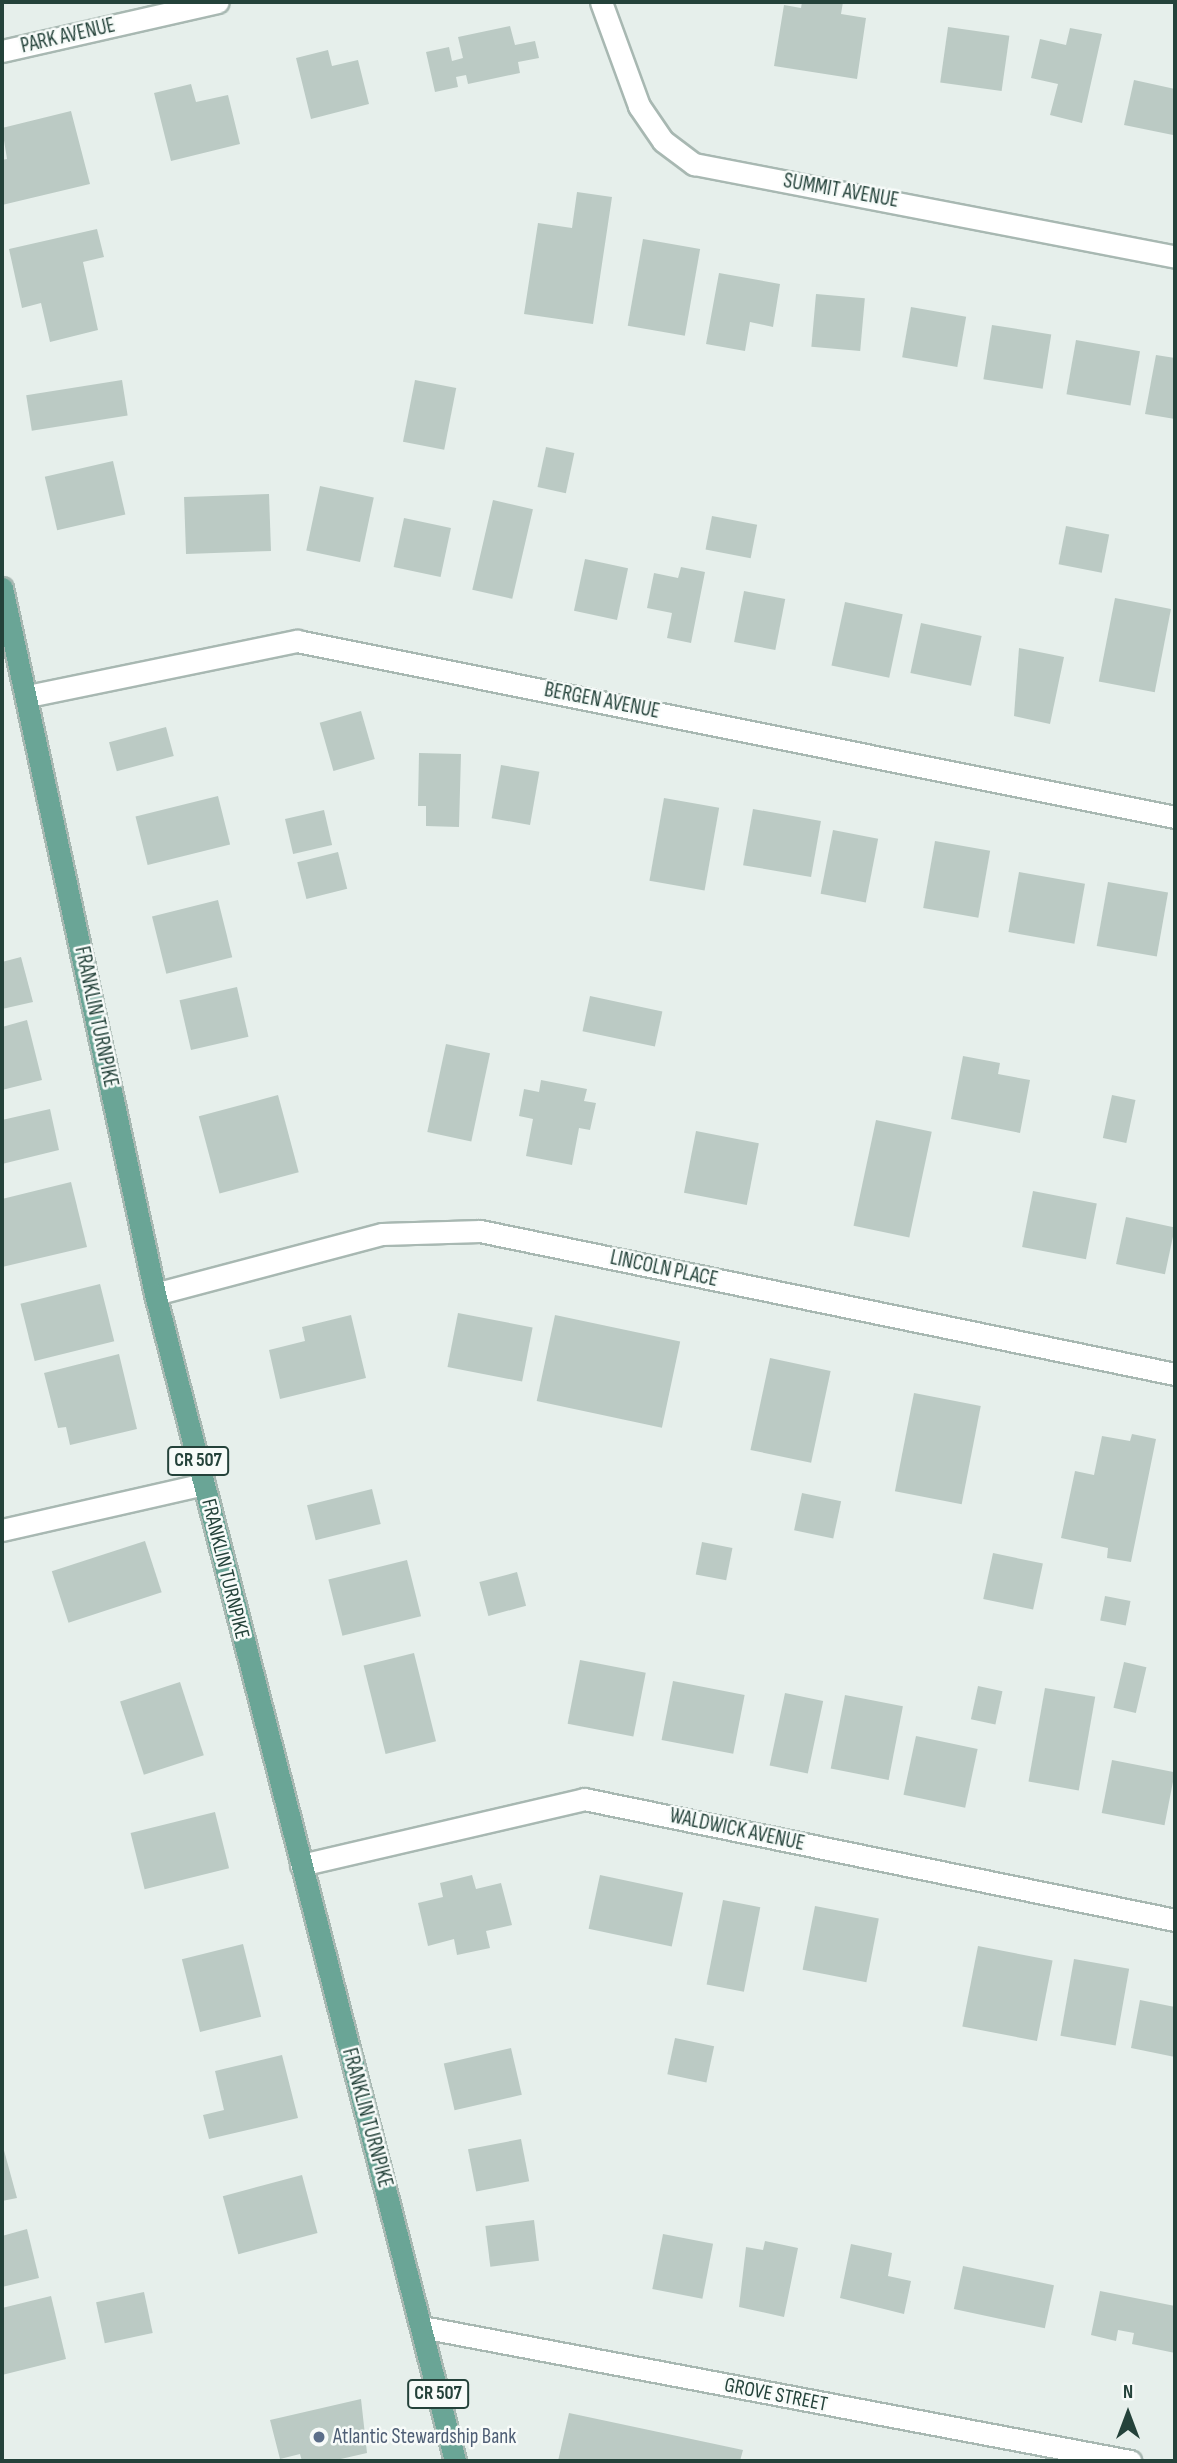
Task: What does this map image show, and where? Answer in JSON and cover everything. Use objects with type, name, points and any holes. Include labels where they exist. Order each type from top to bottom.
[{"type":"main road","name":"FRANKLIN TURNPIKE","points":[[2,588],[28,696],[155,1294],[455,2461]]},
{"type":"street","name":"PARK AVENUE","points":[[2,51],[217,2]]},
{"type":"street","name":"SUMMIT AVENUE","points":[[601,2],[639,106],[663,141],[694,163],[1175,257]]},
{"type":"street","name":"BERGEN AVENUE","points":[[28,696],[297,641],[1175,817]]},
{"type":"street","name":"LINCOLN PLACE","points":[[155,1294],[382,1234],[480,1231],[1175,1374]]},
{"type":"street","points":[[2,1530],[204,1484]]},
{"type":"street","name":"WALDWICK AVENUE","points":[[302,1865],[584,1799],[1175,1920]]},
{"type":"street","name":"GROVE STREET","points":[[422,2327],[1130,2461]]},
{"type":"building","points":[[802,2],[843,2],[841,14],[866,18],[857,79],[774,66],[784,5],[801,8]]},
{"type":"building","points":[[510,26],[515,45],[535,41],[539,58],[518,62],[520,73],[468,84],[466,75],[456,77],[458,87],[435,92],[426,52],[449,47],[452,61],[463,58],[458,37]]},
{"type":"building","points":[[948,27],[1009,36],[1002,91],[940,82]]},
{"type":"building","points":[[1070,28],[1102,34],[1082,123],[1050,115],[1058,84],[1031,78],[1040,39],[1066,45]]},
{"type":"building","points":[[328,50],[332,66],[358,60],[369,104],[311,119],[296,58]]},
{"type":"building","points":[[1134,80],[1175,89],[1173,135],[1124,125]]},
{"type":"building","points":[[191,84],[196,102],[228,95],[240,144],[171,161],[154,93]]},
{"type":"building","points":[[71,111],[90,184],[2,205],[2,160],[7,159],[2,128]]},
{"type":"building","points":[[577,192],[612,197],[593,324],[524,314],[538,223],[572,228]]},
{"type":"building","points":[[97,229],[104,257],[83,262],[98,330],[50,342],[41,303],[22,308],[9,249]]},
{"type":"building","points":[[643,239],[700,249],[685,336],[628,326]]},
{"type":"building","points":[[719,273],[780,284],[773,327],[750,322],[745,351],[706,344]]},
{"type":"building","points":[[816,294],[865,298],[860,351],[811,347]]},
{"type":"building","points":[[911,307],[966,317],[957,367],[902,357]]},
{"type":"building","points":[[992,325],[1051,334],[1043,389],[983,379]]},
{"type":"building","points":[[1076,340],[1140,351],[1130,405],[1066,394]]},
{"type":"building","points":[[1156,355],[1175,358],[1175,419],[1145,414]]},
{"type":"building","points":[[122,380],[128,416],[32,431],[26,395]]},
{"type":"building","points":[[415,380],[456,388],[444,450],[403,442]]},
{"type":"building","points":[[546,447],[574,453],[566,493],[537,487]]},
{"type":"building","points":[[113,461],[125,515],[57,530],[45,477]]},
{"type":"building","points":[[320,486],[374,497],[360,562],[306,551]]},
{"type":"building","points":[[269,494],[271,551],[186,554],[184,497]]},
{"type":"building","points":[[493,500],[533,509],[512,599],[472,590]]},
{"type":"building","points":[[712,516],[757,525],[751,558],[706,549]]},
{"type":"building","points":[[404,518],[451,528],[441,577],[394,567]]},
{"type":"building","points":[[1066,526],[1109,534],[1102,573],[1059,564]]},
{"type":"building","points":[[585,559],[628,568],[617,620],[574,611]]},
{"type":"building","points":[[681,567],[705,572],[691,643],[667,638],[672,613],[647,608],[654,573],[678,578]]},
{"type":"building","points":[[744,591],[785,599],[775,650],[734,642]]},
{"type":"building","points":[[1115,598],[1171,609],[1155,692],[1099,681]]},
{"type":"building","points":[[845,602],[903,614],[889,678],[831,666]]},
{"type":"building","points":[[921,623],[982,636],[971,686],[910,673]]},
{"type":"building","points":[[1019,648],[1064,657],[1050,724],[1014,716]]},
{"type":"building","points":[[361,711],[375,759],[333,771],[320,723]]},
{"type":"building","points":[[166,727],[174,756],[117,771],[109,742]]},
{"type":"building","points":[[419,753],[461,754],[459,827],[426,826],[426,806],[418,806]]},
{"type":"building","points":[[501,765],[539,772],[530,825],[492,818]]},
{"type":"building","points":[[218,796],[230,845],[148,865],[136,817]]},
{"type":"building","points":[[664,798],[719,808],[705,890],[649,881]]},
{"type":"building","points":[[753,809],[821,821],[811,877],[743,865]]},
{"type":"building","points":[[324,810],[332,845],[293,854],[285,819]]},
{"type":"building","points":[[833,830],[878,839],[866,903],[821,894]]},
{"type":"building","points":[[935,841],[990,851],[978,918],[923,908]]},
{"type":"building","points":[[338,852],[347,889],[306,899],[297,862]]},
{"type":"building","points":[[1019,872],[1085,884],[1074,944],[1008,932]]},
{"type":"building","points":[[1108,882],[1168,893],[1157,957],[1097,946]]},
{"type":"building","points":[[218,900],[232,957],[166,974],[152,916]]},
{"type":"building","points":[[21,957],[33,1002],[2,1009],[2,962]]},
{"type":"building","points":[[237,987],[248,1037],[191,1050],[180,1000]]},
{"type":"building","points":[[590,996],[662,1011],[655,1047],[583,1031]]},
{"type":"building","points":[[27,1020],[42,1080],[2,1090],[2,1027]]},
{"type":"building","points":[[446,1044],[490,1053],[471,1141],[427,1132]]},
{"type":"building","points":[[963,1056],[1000,1063],[998,1074],[1030,1080],[1020,1133],[951,1119]]},
{"type":"building","points":[[541,1080],[587,1089],[584,1101],[596,1103],[590,1130],[579,1128],[572,1165],[526,1156],[533,1119],[519,1116],[524,1089],[539,1092]]},
{"type":"building","points":[[278,1095],[299,1172],[219,1193],[199,1116]]},
{"type":"building","points":[[1112,1095],[1135,1100],[1126,1143],[1103,1138]]},
{"type":"building","points":[[50,1109],[59,1150],[2,1164],[2,1120]]},
{"type":"building","points":[[876,1120],[932,1132],[909,1237],[854,1226]]},
{"type":"building","points":[[696,1131],[759,1143],[747,1205],[684,1193]]},
{"type":"building","points":[[71,1182],[87,1247],[2,1267],[2,1199]]},
{"type":"building","points":[[1033,1191],[1097,1203],[1086,1259],[1022,1247]]},
{"type":"building","points":[[1126,1217],[1175,1227],[1165,1274],[1116,1264]]},
{"type":"building","points":[[100,1284],[114,1341],[35,1361],[20,1304]]},
{"type":"building","points":[[458,1313],[533,1328],[522,1381],[448,1367]]},
{"type":"building","points":[[351,1315],[366,1378],[280,1399],[269,1350],[305,1341],[302,1327]]},
{"type":"building","points":[[555,1315],[680,1342],[662,1428],[537,1401]]},
{"type":"building","points":[[119,1354],[137,1429],[70,1445],[66,1427],[58,1428],[44,1373]]},
{"type":"building","points":[[770,1358],[831,1371],[811,1463],[750,1450]]},
{"type":"building","points":[[914,1393],[981,1406],[962,1504],[895,1491]]},
{"type":"building","points":[[1132,1434],[1156,1439],[1131,1562],[1107,1558],[1108,1548],[1061,1538],[1075,1471],[1094,1475],[1102,1436],[1130,1441]]},
{"type":"building","points":[[372,1489],[381,1524],[316,1540],[307,1505]]},
{"type":"building","points":[[802,1493],[841,1501],[833,1538],[794,1530]]},
{"type":"building","points":[[145,1541],[162,1592],[68,1623],[52,1571]]},
{"type":"building","points":[[702,1542],[732,1548],[726,1580],[696,1574]]},
{"type":"building","points":[[993,1553],[1043,1564],[1033,1610],[983,1599]]},
{"type":"building","points":[[407,1560],[421,1616],[342,1636],[328,1580]]},
{"type":"building","points":[[517,1572],[526,1606],[488,1616],[479,1582]]},
{"type":"building","points":[[1105,1596],[1131,1601],[1126,1626],[1100,1621]]},
{"type":"building","points":[[414,1653],[436,1741],[386,1754],[364,1666]]},
{"type":"building","points":[[580,1660],[646,1673],[633,1737],[568,1724]]},
{"type":"building","points":[[1124,1662],[1146,1667],[1136,1713],[1113,1708]]},
{"type":"building","points":[[673,1681],[745,1695],[733,1754],[662,1740]]},
{"type":"building","points":[[180,1682],[204,1755],[144,1775],[120,1701]]},
{"type":"building","points":[[978,1686],[1002,1691],[995,1724],[971,1719]]},
{"type":"building","points":[[1045,1688],[1095,1697],[1079,1790],[1029,1782]]},
{"type":"building","points":[[785,1693],[823,1701],[808,1773],[770,1765]]},
{"type":"building","points":[[845,1695],[903,1706],[889,1780],[831,1769]]},
{"type":"building","points":[[916,1736],[978,1749],[965,1808],[904,1795]]},
{"type":"building","points":[[1112,1760],[1175,1772],[1165,1825],[1102,1813]]},
{"type":"building","points":[[215,1812],[229,1868],[145,1889],[131,1833]]},
{"type":"building","points":[[472,1875],[476,1889],[501,1883],[512,1925],[486,1931],[490,1948],[457,1955],[454,1939],[428,1946],[418,1903],[443,1897],[440,1883]]},
{"type":"building","points":[[600,1875],[683,1893],[672,1946],[589,1929]]},
{"type":"building","points":[[723,1900],[760,1907],[744,1992],[707,1984]]},
{"type":"building","points":[[815,1906],[879,1918],[866,1982],[803,1970]]},
{"type":"building","points":[[243,1944],[261,2017],[200,2032],[182,1959]]},
{"type":"building","points":[[978,1946],[1053,1961],[1037,2041],[962,2026]]},
{"type":"building","points":[[1074,1959],[1129,1969],[1116,2046],[1060,2036]]},
{"type":"building","points":[[1140,2000],[1175,2007],[1175,2057],[1131,2048]]},
{"type":"building","points":[[675,2038],[714,2046],[706,2083],[667,2074]]},
{"type":"building","points":[[511,2048],[522,2095],[455,2110],[444,2064]]},
{"type":"building","points":[[282,2055],[298,2118],[209,2139],[203,2115],[224,2110],[215,2071]]},
{"type":"building","points":[[521,2139],[529,2181],[476,2192],[468,2149]]},
{"type":"building","points":[[2,2143],[17,2198],[2,2201]]},
{"type":"building","points":[[302,2175],[318,2233],[238,2254],[223,2196]]},
{"type":"building","points":[[534,2220],[539,2261],[490,2267],[485,2226]]},
{"type":"building","points":[[27,2229],[39,2278],[2,2287],[2,2236]]},
{"type":"building","points":[[663,2234],[713,2244],[702,2299],[652,2289]]},
{"type":"building","points":[[765,2241],[798,2248],[784,2317],[739,2307],[746,2247],[763,2250]]},
{"type":"building","points":[[851,2244],[892,2253],[888,2276],[911,2281],[904,2314],[840,2298]]},
{"type":"building","points":[[963,2266],[1054,2285],[1045,2328],[954,2309]]},
{"type":"building","points":[[1100,2291],[1175,2306],[1175,2353],[1132,2344],[1134,2333],[1118,2330],[1116,2341],[1091,2335]]},
{"type":"building","points":[[144,2292],[153,2333],[105,2343],[96,2302]]},
{"type":"building","points":[[51,2296],[66,2359],[2,2375],[2,2308]]},
{"type":"building","name":"Atlantic Stewardship Bank","points":[[361,2399],[367,2453],[332,2461],[302,2461],[300,2454],[280,2459],[270,2420]]},
{"type":"building","points":[[569,2413],[743,2450],[740,2461],[558,2461]]},
{"type":"place","name":"Atlantic Stewardship Bank","points":[[319,2437]]}]
